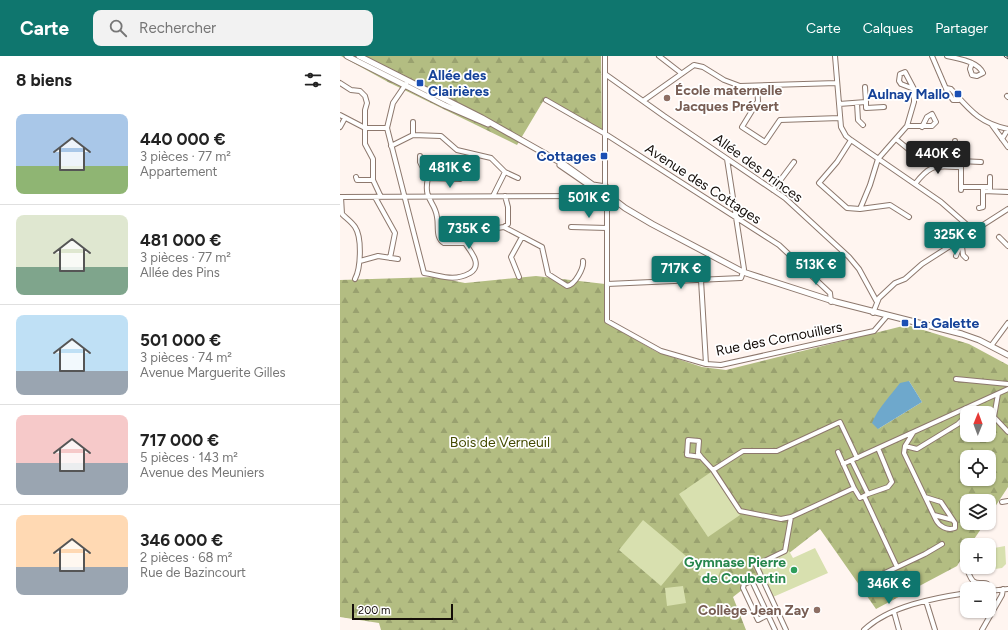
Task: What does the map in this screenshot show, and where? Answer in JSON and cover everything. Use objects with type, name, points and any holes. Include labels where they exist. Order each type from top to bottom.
[{"type":"main road","points":[[347,56],[463,108],[507,132],[577,172],[593,185],[604,188],[615,201],[625,208],[743,273],[831,301],[962,334],[1008,355]]},
{"type":"main road","points":[[359,56],[405,82]]},
{"type":"main road","points":[[542,152],[592,187],[597,194],[615,201]]},
{"type":"main road","points":[[597,194],[597,189],[604,188]]},
{"type":"main road","points":[[604,188],[608,195],[604,198]]},
{"type":"main road","points":[[873,312],[886,317],[962,337],[1008,359]]},
{"type":"street","points":[[604,188],[606,135],[605,56]]},
{"type":"street","points":[[659,56],[681,73]]},
{"type":"street","points":[[834,56],[840,118],[843,132],[851,140],[942,202],[974,231]]},
{"type":"street","points":[[939,56],[934,58],[946,88],[951,88],[959,100],[976,115],[992,125],[1008,129],[1002,139]]},
{"type":"street","points":[[948,56],[972,64]]},
{"type":"street","points":[[643,101],[689,67],[699,65],[732,84],[758,86],[837,83]]},
{"type":"street","name":"Allée des Princes","points":[[605,74],[785,198],[849,257],[859,269],[877,302]]},
{"type":"street","points":[[405,82],[390,112],[387,128],[424,273],[457,279],[472,271],[476,264],[476,260],[465,243]]},
{"type":"street","points":[[340,83],[351,90],[360,91],[367,103],[365,128],[366,144],[372,159],[373,180],[381,197]]},
{"type":"street","points":[[758,86],[758,101],[742,127],[765,142],[780,120],[840,118]]},
{"type":"street","points":[[865,87],[866,108],[884,107]]},
{"type":"street","points":[[860,209],[870,185],[878,159],[906,126],[914,102],[914,88]]},
{"type":"street","name":"Avenue des Cottages","points":[[546,100],[606,135],[779,245],[832,295],[831,301]]},
{"type":"street","points":[[839,104],[866,102]]},
{"type":"street","points":[[856,103],[858,120],[863,125]]},
{"type":"street","points":[[340,115],[365,128],[387,128]]},
{"type":"street","points":[[340,127],[345,118]]},
{"type":"street","points":[[413,122],[413,135]]},
{"type":"street","points":[[992,125],[1008,147]]},
{"type":"street","points":[[906,126],[922,126]]},
{"type":"street","points":[[391,146],[413,135],[441,136],[457,150],[491,158],[505,172],[518,178]]},
{"type":"street","points":[[896,139],[914,155]]},
{"type":"street","points":[[851,140],[819,183],[847,208],[860,209],[890,205],[909,216]]},
{"type":"street","points":[[954,167],[955,141]]},
{"type":"street","points":[[941,151],[941,167]]},
{"type":"street","points":[[428,178],[460,179],[464,176],[476,155]]},
{"type":"street","points":[[420,156],[420,162],[428,178],[427,197],[438,216],[438,234],[441,242],[465,243],[484,230],[504,227],[508,224],[509,214],[505,196]]},
{"type":"street","points":[[604,198],[607,205],[607,284],[741,278],[743,273],[727,159]]},
{"type":"street","points":[[954,161],[981,162]]},
{"type":"street","points":[[961,161],[961,188],[990,189],[1008,192]]},
{"type":"street","points":[[773,190],[794,162]]},
{"type":"street","points":[[915,184],[928,169],[941,167],[961,167]]},
{"type":"street","points":[[493,196],[505,172]]},
{"type":"street","points":[[356,177],[357,180],[373,180]]},
{"type":"street","points":[[990,177],[990,189]]},
{"type":"street","points":[[979,208],[983,207],[983,189]]},
{"type":"street","points":[[355,279],[360,262],[358,232],[356,227],[342,214],[340,197],[473,197],[597,194]]},
{"type":"street","points":[[374,197],[395,233],[390,258]]},
{"type":"street","points":[[607,205],[615,201]]},
{"type":"street","points":[[873,312],[877,302],[887,289],[905,279],[914,269],[1008,209]]},
{"type":"street","points":[[504,227],[542,247],[548,274],[567,286],[574,283],[584,265],[583,261]]},
{"type":"street","points":[[571,227],[607,228]]},
{"type":"street","points":[[956,256],[959,248],[972,239],[974,231]]},
{"type":"street","points":[[519,277],[511,257],[522,237]]},
{"type":"street","points":[[999,237],[1008,246]]},
{"type":"street","points":[[962,246],[963,255],[966,258]]},
{"type":"street","points":[[360,262],[378,256],[398,259]]},
{"type":"street","points":[[701,280],[706,364]]},
{"type":"street","name":"Rue des Cornouillers","points":[[607,284],[607,321],[661,351],[706,364],[721,365],[874,331],[886,317]]},
{"type":"street","points":[[991,346],[1008,323]]},
{"type":"street","points":[[956,380],[1008,384]]},
{"type":"street","points":[[971,406],[1008,390]]},
{"type":"street","points":[[998,394],[994,417],[1007,429]]},
{"type":"street","points":[[843,464],[960,411]]},
{"type":"street","points":[[713,470],[743,451],[776,451],[840,422],[857,458]]},
{"type":"street","points":[[905,446],[917,449],[960,422]]},
{"type":"street","points":[[913,432],[905,446],[904,453],[925,497],[938,523],[947,529],[955,528],[956,526],[953,520],[941,502],[925,497]]},
{"type":"street","points":[[701,456],[687,455],[688,440],[699,441],[698,453],[701,456],[713,470],[740,511],[781,519],[791,517],[854,488]]},
{"type":"street","points":[[838,452],[860,498],[888,487],[892,482],[878,448]]},
{"type":"street","points":[[852,461],[897,567]]},
{"type":"street","points":[[1002,502],[1008,501]]},
{"type":"street","points":[[934,515],[953,520]]},
{"type":"street","points":[[786,630],[756,565],[785,551],[791,517]]},
{"type":"street","points":[[870,580],[925,554],[942,544]]},
{"type":"street","points":[[970,574],[972,580],[976,582]]},
{"type":"street","points":[[775,630],[768,615],[752,582],[744,584],[743,588],[758,620],[768,615],[777,610]]},
{"type":"street","points":[[982,630],[1003,589]]},
{"type":"street","points":[[998,601],[997,590],[1008,589]]},
{"type":"street","points":[[864,630],[882,617],[894,612],[926,601],[960,594]]},
{"type":"street","points":[[926,601],[936,630]]},
{"type":"street","points":[[894,612],[900,630]]},
{"type":"green space","points":[[341,56],[601,56],[602,132],[545,98],[517,145],[388,82]]},
{"type":"green space","name":"Bois de Verneuil","points":[[536,276],[605,284],[605,322],[657,352],[702,367],[726,370],[907,325],[969,344],[1008,365],[1008,487],[996,505],[996,494],[960,494],[960,530],[980,530],[975,538],[960,538],[960,561],[957,566],[876,609],[820,529],[733,597],[746,630],[381,630],[379,623],[340,617],[340,280],[435,277],[465,283]],"holes":[[[909,381],[922,402],[878,429]]]},
{"type":"green space","points":[[711,472],[740,515],[708,537],[679,494]]},
{"type":"green space","points":[[643,520],[686,556],[661,586],[619,550]]},
{"type":"green space","points":[[1005,546],[1006,564],[1002,568],[996,569],[996,548]]},
{"type":"green space","name":"Gymnase Pierre de Coubertin","points":[[815,548],[828,573],[773,597],[760,566],[789,551],[793,558]]},
{"type":"green space","points":[[705,558],[723,564],[716,582],[698,575]]},
{"type":"green space","points":[[683,586],[686,603],[667,606],[665,588]]},
{"type":"water","points":[[909,381],[922,402],[878,429],[872,423],[878,412],[900,383]]},
{"type":"place","name":"Allée des Clairières","points":[[420,83]]},
{"type":"place","name":"Aulnay Mallo","points":[[958,94]]},
{"type":"place","name":"École maternelle Jacques Prévert","points":[[667,98]]},
{"type":"place","name":"Cottages","points":[[604,156]]},
{"type":"place","name":"La Galette","points":[[905,323]]},
{"type":"place","name":"Gymnase Pierre de Coubertin","points":[[794,570]]},
{"type":"place","name":"Collège Jean Zay","points":[[817,610]]}]
